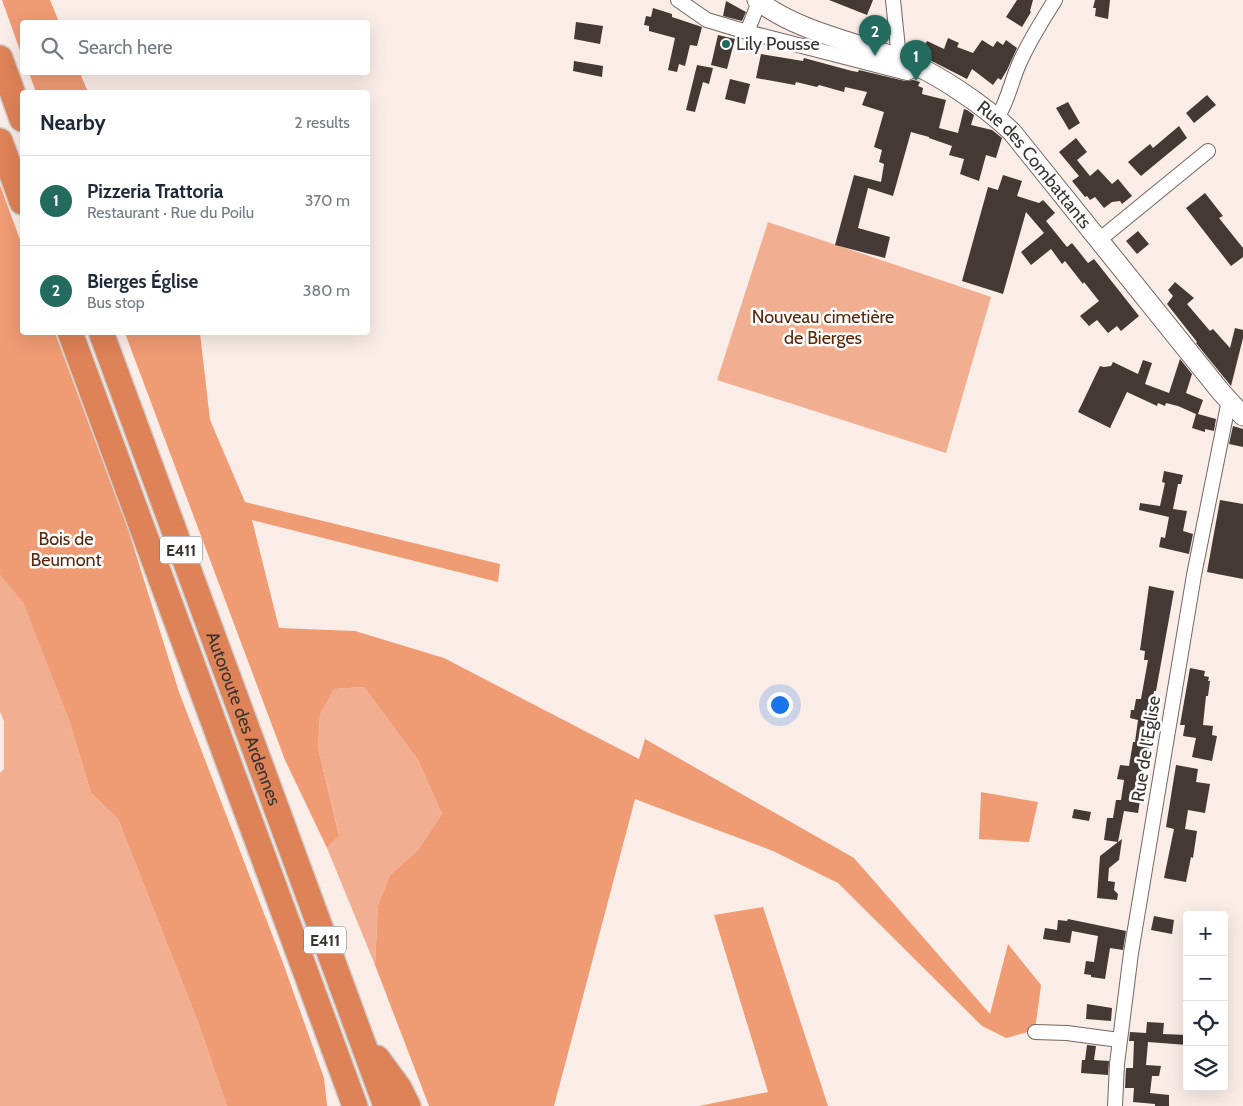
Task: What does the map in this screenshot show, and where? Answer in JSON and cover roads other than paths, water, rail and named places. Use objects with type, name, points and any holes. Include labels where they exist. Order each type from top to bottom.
[{"type":"highway","points":[[0,58],[20,113]]},
{"type":"highway","points":[[0,141],[20,196]]},
{"type":"highway","name":"Autoroute des Ardennes","points":[[71,335],[355,1106]]},
{"type":"highway","name":"Autoroute des Ardennes","points":[[102,335],[386,1106]]},
{"type":"highway","points":[[361,1037],[399,1088],[408,1106]]},
{"type":"highway","points":[[332,1042],[328,1066],[340,1106]]},
{"type":"street","points":[[678,0],[707,20],[747,32],[907,73],[918,66]]},
{"type":"street","points":[[894,0],[899,58]]},
{"type":"street","points":[[997,118],[1003,109],[1018,66],[1033,35],[1055,0]]},
{"type":"street","points":[[747,32],[758,1]]},
{"type":"street","name":"Rue des Combattants","points":[[758,1],[809,28],[918,66],[997,118],[1012,132],[1221,392],[1243,416]]},
{"type":"street","points":[[1099,240],[1208,151]]},
{"type":"street","name":"Rue de l'Eglise","points":[[1115,1106],[1120,1040],[1131,953],[1194,575],[1229,400]]},
{"type":"street","points":[[1035,1032],[1067,1033],[1120,1040]]},
{"type":"place","name":"Lily Pousse","points":[[726,44]]},
{"type":"place","name":"Bierges Église","points":[[875,56]]},
{"type":"place","name":"Pizzeria Trattoria","points":[[916,81]]},
{"type":"park label","name":"Nouveau cimetière de Bierges","points":[[823,327]]},
{"type":"park label","name":"Bois de Beumont","points":[[66,549]]}]
